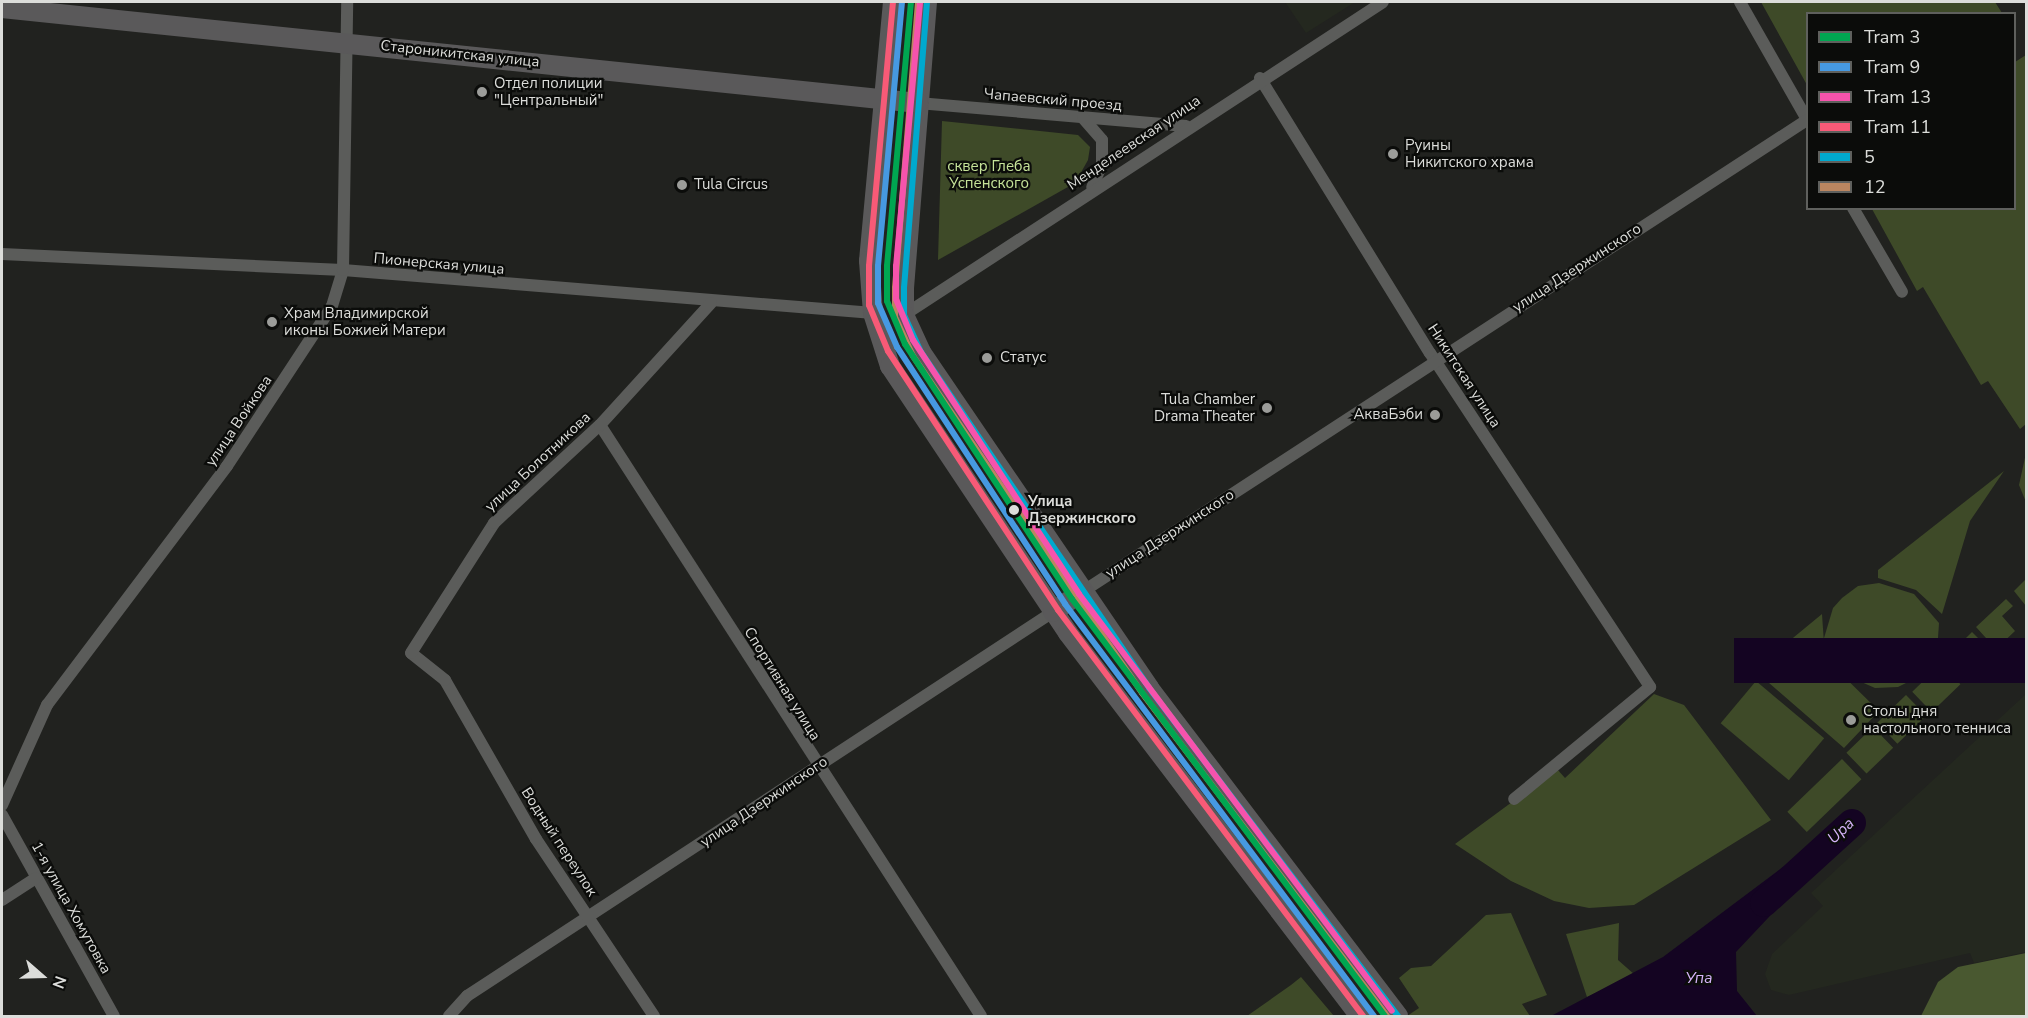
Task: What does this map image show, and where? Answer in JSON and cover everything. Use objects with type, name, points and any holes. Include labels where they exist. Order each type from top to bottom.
[{"type":"main road","points":[[893,2],[869,261],[873,313],[890,366],[1053,612],[1360,1017]]},
{"type":"main road","points":[[927,2],[904,315],[921,352],[1082,592],[1395,1012]]},
{"type":"main road","name":"Староникитская улица","points":[[2,8],[918,103]]},
{"type":"main road","name":"улица Дзержинского","points":[[1053,612],[1082,592]]},
{"type":"street","name":"улица Войкова","points":[[2,805],[47,705],[227,466],[315,334],[343,270],[347,2]]},
{"type":"street","name":"Менделеевская улица","points":[[904,315],[1186,126],[1383,2]]},
{"type":"street","points":[[1740,2],[1806,118]]},
{"type":"street","name":"Никитская улица","points":[[1260,78],[1435,360],[1650,687],[1514,799]]},
{"type":"street","name":"Чапаевский проезд","points":[[918,103],[1186,126]]},
{"type":"street","points":[[1083,117],[1096,130],[1104,152],[1090,190]]},
{"type":"street","name":"улица Дзержинского","points":[[1082,592],[1435,360],[1806,121]]},
{"type":"street","points":[[1854,210],[1902,292]]},
{"type":"street","name":"Пионерская улица","points":[[2,254],[343,270],[711,303],[873,313]]},
{"type":"street","name":"улица Болотникова","points":[[445,680],[411,653],[494,523],[600,426],[711,303]]},
{"type":"street","name":"Спортивная улица","points":[[600,426],[817,767],[981,1017]]},
{"type":"street","name":"улица Дзержинского","points":[[449,1017],[468,996],[1053,612]]},
{"type":"street","name":"Водный переулок","points":[[445,680],[536,839],[591,916],[654,1017]]},
{"type":"street","name":"1-я улица Хомутовка","points":[[2,815],[114,1017]]},
{"type":"street","points":[[2,900],[36,878]]},
{"type":"shaded area","points":[[1285,2],[1355,2],[1306,33]]},
{"type":"shaded area","points":[[2026,694],[2026,952],[1974,963],[1970,953],[1789,995],[1771,990],[1765,974],[1772,954],[1823,906],[1811,893]]},
{"type":"green space","points":[[1761,2],[1995,2],[2001,12],[1806,12],[1806,83]]},
{"type":"green space","points":[[2026,55],[2026,424],[2020,429],[1988,381],[1981,385],[1923,287],[1917,291],[1873,210],[2016,210],[2016,61]]},
{"type":"green space","name":"сквер Глеба Успенского","points":[[942,121],[1078,135],[1090,147],[1088,160],[1075,183],[938,260]]},
{"type":"green space","points":[[2026,453],[2026,502],[2019,485]]},
{"type":"green space","points":[[2004,471],[1970,521],[1942,614],[1916,590],[1878,578],[1878,570]]},
{"type":"green space","points":[[2026,579],[2026,606],[2014,591]]},
{"type":"green space","points":[[1879,583],[1914,594],[1939,623],[1937,653],[1912,680],[1898,687],[1875,688],[1859,681],[1829,656],[1824,638],[1833,608],[1842,598],[1858,586]]},
{"type":"green space","points":[[2006,599],[2013,606],[2002,616],[2015,631],[1996,649],[1976,627]]},
{"type":"green space","points":[[1822,614],[1825,658],[1879,711],[1844,748],[1754,670]]},
{"type":"green space","points":[[1972,632],[1992,652],[1964,679],[1944,660]]},
{"type":"green space","points":[[1941,664],[1960,684],[1932,712],[1912,692]]},
{"type":"green space","points":[[1756,681],[1824,738],[1789,780],[1721,723]]},
{"type":"green space","points":[[1654,694],[1684,705],[1771,820],[1634,905],[1589,908],[1554,901],[1511,881],[1455,844],[1557,769],[1565,778]]},
{"type":"green space","points":[[1906,695],[1926,716],[1897,744],[1877,723]]},
{"type":"green space","points":[[1873,727],[1893,748],[1867,774],[1846,753]]},
{"type":"green space","points":[[1842,759],[1861,779],[1807,832],[1787,812]]},
{"type":"green space","points":[[1511,913],[1547,995],[1522,1004],[1530,1016],[1407,1016],[1419,1008],[1399,978],[1411,968],[1431,966],[1486,915]]},
{"type":"green space","points":[[1619,923],[1618,960],[1635,975],[1587,997],[1566,934]]},
{"type":"green space","points":[[2026,953],[2026,1016],[1921,1016],[1938,982],[1958,967]]},
{"type":"green space","points":[[1301,977],[1334,1016],[1247,1016],[1291,985]]},
{"type":"water","points":[[1734,638],[2026,638],[2026,683],[1734,683]]},
{"type":"water","name":"Упа","points":[[1783,867],[1799,885],[1736,952],[1737,991],[1757,1016],[1551,1016],[1663,957]]},
{"type":"waterway","name":"Upa","points":[[1764,903],[1852,823]]},
{"type":"tram line","name":"11","points":[[893,2],[869,266],[869,305],[888,351],[1058,610],[1363,1016]]},
{"type":"tram line","name":"9","points":[[902,2],[878,266],[878,303],[897,347],[1065,604],[1374,1016]]},
{"type":"tram line","name":"3","points":[[911,2],[887,266],[887,301],[905,344],[1072,599],[1385,1016]]},
{"type":"tram line","name":"13","points":[[920,3],[896,266],[896,299],[913,340],[1079,594],[1392,1011]]},
{"type":"transit line","name":"12","points":[[918,2],[895,288],[895,317],[913,356],[1142,693],[1387,1016]]},
{"type":"transit line","name":"5","points":[[927,2],[904,288],[904,315],[921,352],[1149,688],[1398,1016]]},
{"type":"place","name":"Отдел полиции \"Центральный\"","points":[[482,92]]},
{"type":"place","name":"Руины Никитского храма","points":[[1393,154]]},
{"type":"place","name":"Tula Circus","points":[[682,185]]},
{"type":"place","name":"Храм Владимирской иконы Божией Матери","points":[[272,322]]},
{"type":"place","name":"Статус","points":[[987,358]]},
{"type":"place","name":"Tula Chamber Drama Theater","points":[[1267,408]]},
{"type":"place","name":"АкваБэби","points":[[1435,415]]},
{"type":"place","name":"Улица Дзержинского","points":[[1014,510]]},
{"type":"place","name":"Cтолы дня настольного тенниса","points":[[1851,720]]}]
